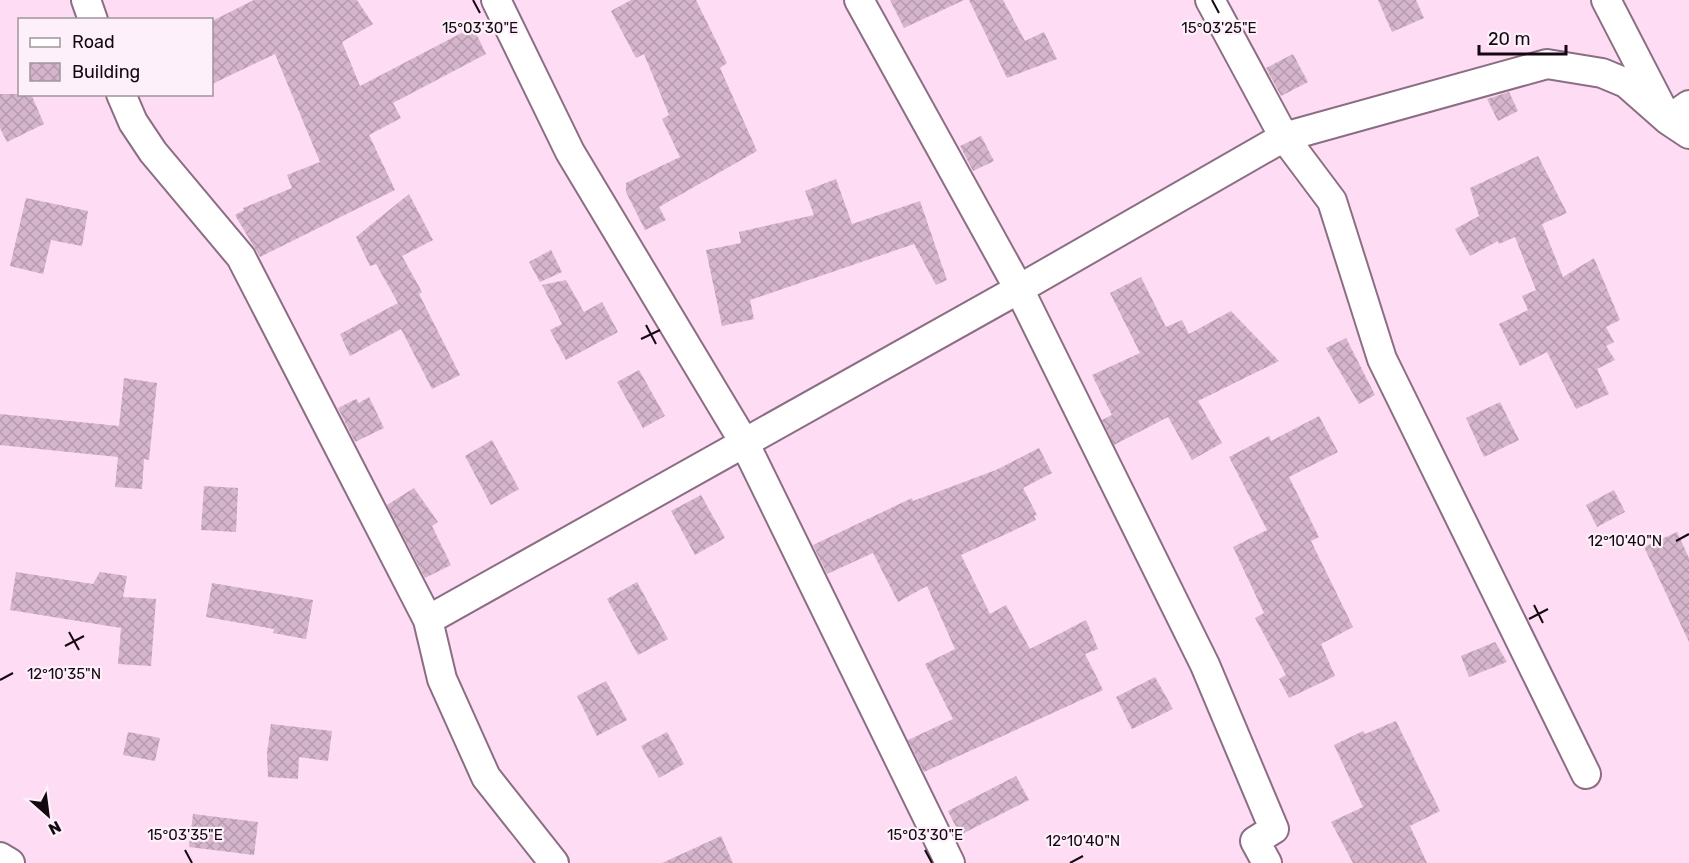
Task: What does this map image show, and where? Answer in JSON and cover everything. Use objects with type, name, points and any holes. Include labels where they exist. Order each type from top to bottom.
[{"type":"street","points":[[86,0],[92,18]]},
{"type":"street","points":[[496,0],[570,152],[744,442],[950,863]]},
{"type":"street","points":[[859,0],[1019,289],[1205,664],[1274,829],[1255,842],[1267,863]]},
{"type":"street","points":[[1210,0],[1284,137],[1332,201],[1382,359],[1586,774]]},
{"type":"street","points":[[1606,0],[1684,127]]},
{"type":"street","points":[[428,620],[1019,289],[1284,137],[1548,64],[1602,73],[1626,83],[1684,127]]},
{"type":"street","points":[[122,96],[133,122],[153,152],[241,257],[428,620],[442,679],[486,777],[554,863]]},
{"type":"street","points":[[0,857],[10,863]]},
{"type":"building","points":[[254,0],[357,0],[373,24],[342,42],[360,86],[473,27],[486,54],[393,103],[401,118],[369,135],[395,190],[260,257],[235,215],[244,210],[243,208],[292,188],[287,175],[320,162],[275,54],[213,84],[213,20]]},
{"type":"building","points":[[631,0],[696,0],[727,63],[720,68],[757,151],[659,207],[666,220],[645,230],[626,192],[626,183],[680,157],[662,119],[669,115],[644,54],[636,58],[611,11]]},
{"type":"building","points":[[890,0],[964,0],[904,28]]},
{"type":"building","points":[[969,0],[1003,0],[1025,41],[1044,32],[1057,59],[1007,78]]},
{"type":"building","points":[[1378,0],[1416,0],[1424,18],[1392,32]]},
{"type":"building","points":[[1293,54],[1308,82],[1281,96],[1266,68]]},
{"type":"building","points":[[1509,92],[1518,111],[1498,121],[1487,99]]},
{"type":"building","points":[[0,94],[32,96],[44,124],[7,142],[0,128]]},
{"type":"building","points":[[981,136],[994,161],[973,171],[960,146]]},
{"type":"building","points":[[1538,156],[1567,213],[1542,224],[1563,277],[1594,258],[1620,320],[1606,327],[1614,342],[1606,346],[1615,360],[1597,369],[1609,394],[1576,409],[1547,352],[1520,366],[1499,324],[1528,310],[1522,296],[1536,290],[1515,237],[1499,244],[1498,241],[1470,256],[1455,229],[1479,216],[1470,188]]},
{"type":"building","points":[[836,179],[852,224],[920,201],[947,280],[936,285],[914,244],[750,300],[754,319],[722,326],[706,250],[741,243],[739,232],[814,215],[805,191]]},
{"type":"building","points":[[409,194],[433,240],[402,256],[422,292],[419,294],[460,375],[432,389],[401,329],[350,356],[340,334],[398,303],[376,264],[370,266],[356,237]]},
{"type":"building","points":[[26,198],[88,211],[82,246],[51,240],[43,274],[10,266]]},
{"type":"building","points":[[551,250],[562,272],[540,282],[529,262]]},
{"type":"building","points":[[1141,277],[1166,327],[1182,320],[1189,334],[1231,311],[1279,361],[1198,401],[1222,443],[1192,460],[1168,417],[1114,445],[1102,420],[1112,415],[1092,375],[1140,353],[1110,293]]},
{"type":"building","points":[[566,280],[584,312],[602,302],[618,332],[566,360],[550,330],[562,324],[542,285]]},
{"type":"building","points":[[1346,338],[1375,395],[1359,404],[1326,348]]},
{"type":"building","points":[[639,370],[665,416],[643,428],[617,382]]},
{"type":"building","points":[[124,378],[157,383],[149,460],[144,459],[142,489],[115,487],[118,457],[0,445],[0,414],[119,426]]},
{"type":"building","points":[[369,397],[384,428],[355,442],[338,408],[356,399],[359,403]]},
{"type":"building","points":[[1500,402],[1519,440],[1484,457],[1466,418]]},
{"type":"building","points":[[1319,416],[1338,452],[1289,477],[1319,537],[1311,541],[1353,627],[1321,644],[1335,676],[1289,698],[1279,679],[1286,675],[1255,618],[1264,613],[1233,547],[1267,530],[1229,457],[1269,436],[1271,441]]},
{"type":"building","points":[[492,440],[519,489],[491,505],[465,456]]},
{"type":"building","points":[[1039,448],[1052,473],[1023,488],[1037,515],[1034,516],[1036,520],[961,555],[990,614],[1006,605],[1030,649],[1086,620],[1098,649],[1085,654],[1103,690],[924,772],[908,740],[953,719],[925,664],[955,649],[927,586],[898,602],[873,553],[827,574],[813,545],[912,498],[913,501],[996,470]]},
{"type":"building","points":[[204,486],[238,488],[236,532],[201,530]]},
{"type":"building","points":[[414,488],[438,522],[432,526],[451,565],[425,578],[387,505]]},
{"type":"building","points":[[1614,490],[1625,512],[1597,527],[1586,505]]},
{"type":"building","points":[[701,495],[725,538],[695,555],[671,511]]},
{"type":"building","points":[[1677,532],[1689,558],[1689,642],[1644,547]]},
{"type":"building","points":[[16,572],[93,584],[100,572],[127,576],[123,597],[156,599],[151,666],[118,664],[121,628],[10,610]]},
{"type":"building","points":[[637,582],[668,639],[638,655],[607,599]]},
{"type":"building","points":[[212,583],[313,600],[306,639],[273,633],[274,629],[206,617]]},
{"type":"building","points":[[1495,642],[1507,662],[1469,677],[1461,656]]},
{"type":"building","points":[[1155,677],[1173,709],[1132,729],[1116,697]]},
{"type":"building","points":[[606,681],[627,720],[597,736],[577,696]]},
{"type":"building","points":[[1396,721],[1440,811],[1410,826],[1427,863],[1353,863],[1331,822],[1363,807],[1334,745],[1363,731],[1365,734]]},
{"type":"building","points":[[271,724],[332,731],[328,761],[299,757],[298,779],[268,777],[267,753]]},
{"type":"building","points":[[128,732],[160,738],[155,761],[123,755]]},
{"type":"building","points":[[667,732],[684,764],[659,778],[641,746]]},
{"type":"building","points":[[1016,776],[1029,800],[960,835],[948,811]]},
{"type":"building","points":[[193,814],[258,822],[254,855],[189,847]]},
{"type":"building","points":[[721,836],[733,863],[662,863]]}]
